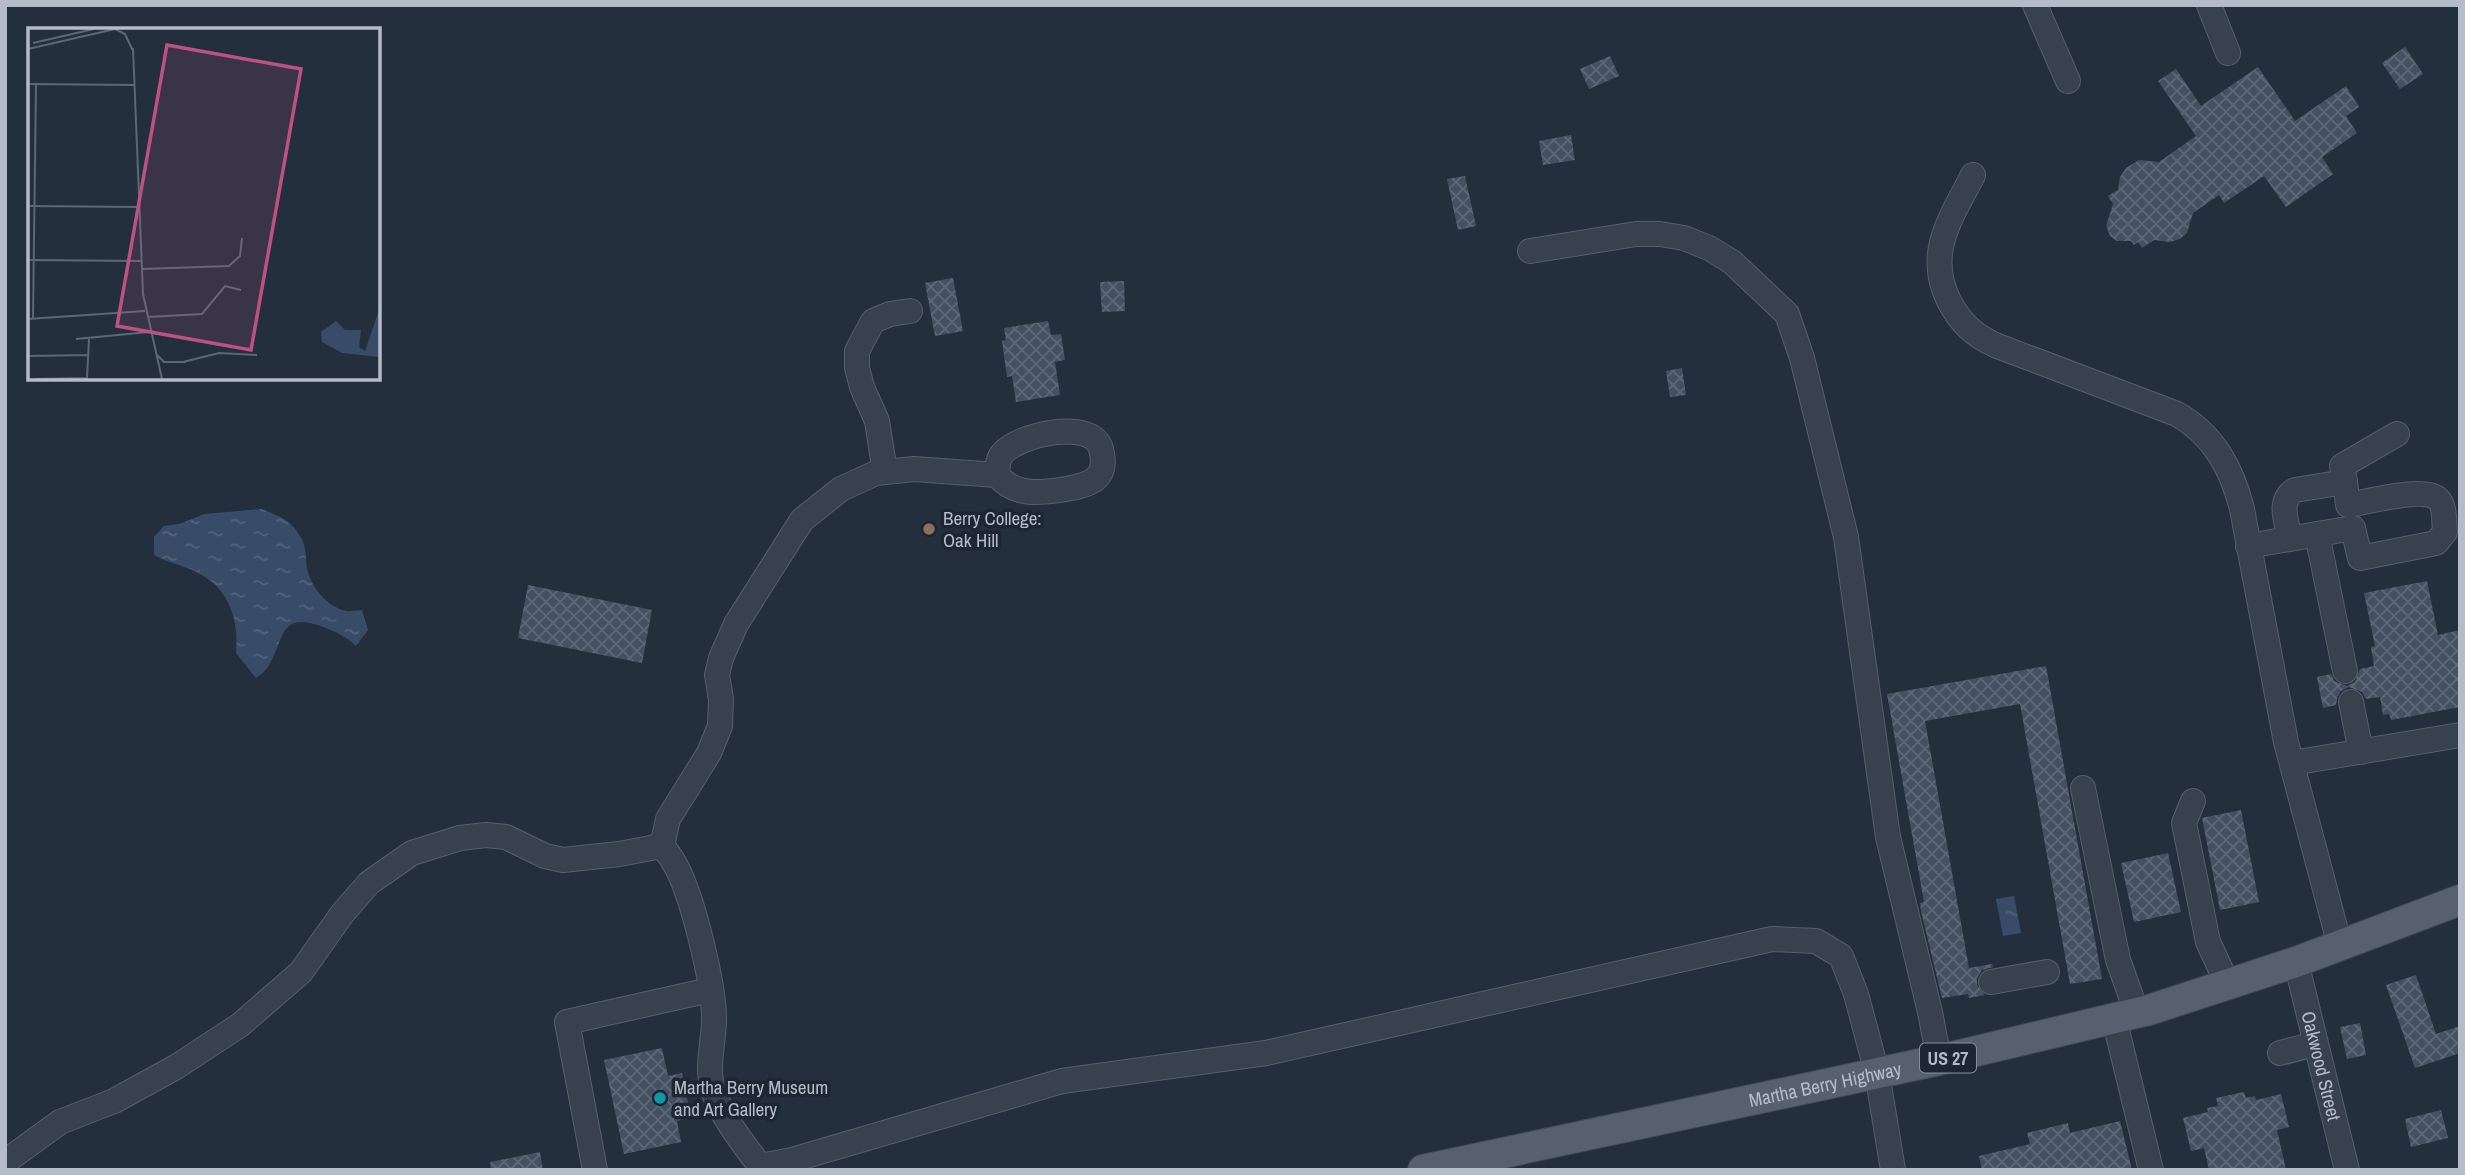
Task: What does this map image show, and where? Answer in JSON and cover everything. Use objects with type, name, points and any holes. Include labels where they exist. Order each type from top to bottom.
[{"type":"main road","name":"Martha Berry Highway","points":[[1423,1170],[1940,1060],[2125,1015],[2296,962],[2460,900]]},
{"type":"street","points":[[2035,5],[2068,81]]},
{"type":"street","points":[[2208,5],[2228,53]]},
{"type":"street","points":[[1973,175],[1950,220],[1938,252],[1941,285],[1962,323],[1975,335],[1994,345],[2147,400],[2177,414],[2194,425],[2211,442],[2232,477],[2242,509],[2292,763],[2340,946]]},
{"type":"street","points":[[1530,251],[1636,234],[1660,234],[1684,239],[1709,248],[1732,262],[1787,314],[1802,358],[1846,537],[1888,837],[1940,1060]]},
{"type":"street","points":[[885,472],[877,421],[857,369],[857,351],[873,321],[890,314],[910,311]]},
{"type":"street","points":[[2349,505],[2342,466],[2396,434]]},
{"type":"street","points":[[997,475],[914,469],[865,476],[841,489],[802,520],[736,624],[721,657],[717,675],[721,699],[720,726],[709,753],[668,819],[662,846],[678,870],[686,891],[710,990],[714,1020],[709,1060],[713,1091],[736,1133],[749,1168],[792,1160],[1062,1081],[1266,1053],[1772,939],[1816,941],[1842,956],[1856,994],[1877,1073],[1893,1170]]},
{"type":"street","points":[[2290,539],[2284,506],[2286,498],[2295,490],[2349,505]]},
{"type":"street","points":[[2248,546],[2317,534],[2349,505]]},
{"type":"street","points":[[2317,534],[2345,671]]},
{"type":"street","points":[[2351,702],[2361,751]]},
{"type":"street","points":[[2292,763],[2460,735]]},
{"type":"street","points":[[2083,788],[2118,960],[2151,1170]]},
{"type":"street","points":[[2193,801],[2184,822],[2208,942],[2228,985]]},
{"type":"street","points":[[5,1162],[60,1122],[114,1101],[176,1068],[240,1025],[301,972],[342,914],[369,883],[412,853],[460,838],[485,835],[506,838],[545,856],[563,860],[662,846]]},
{"type":"street","name":"Oakwood Street","points":[[2296,962],[2347,1170]]},
{"type":"street","points":[[1991,982],[2048,972]]},
{"type":"street","points":[[596,1170],[567,1022],[710,990]]},
{"type":"street","points":[[2280,1053],[2315,1044]]},
{"type":"water","points":[[261,509],[292,526],[304,544],[307,568],[316,588],[326,600],[339,609],[362,610],[368,630],[356,646],[323,627],[298,622],[290,625],[285,630],[268,667],[256,678],[236,653],[234,618],[219,589],[189,568],[154,555],[154,537],[164,526],[179,524],[205,514]]},
{"type":"water","points":[[2014,896],[2021,933],[2003,936],[1996,899]]},
{"type":"building","points":[[2405,47],[2423,74],[2400,89],[2382,63]]},
{"type":"building","points":[[1610,56],[1619,76],[1589,89],[1580,69]]},
{"type":"building","points":[[2258,67],[2295,121],[2346,86],[2359,107],[2346,116],[2357,133],[2322,157],[2333,174],[2286,207],[2264,176],[2224,203],[2219,195],[2193,213],[2187,233],[2170,242],[2154,240],[2142,248],[2138,242],[2134,245],[2131,241],[2117,241],[2110,236],[2106,226],[2113,204],[2108,196],[2118,190],[2120,177],[2126,168],[2139,160],[2159,162],[2196,136],[2158,81],[2176,69],[2201,106]]},
{"type":"building","points":[[1571,135],[1575,160],[1543,165],[1539,141]]},
{"type":"building","points":[[1465,176],[1476,226],[1458,230],[1447,179]]},
{"type":"building","points":[[953,278],[963,331],[935,336],[925,283]]},
{"type":"building","points":[[1124,281],[1125,311],[1102,312],[1100,282]]},
{"type":"building","points":[[1048,321],[1051,335],[1061,334],[1065,360],[1055,362],[1060,395],[1016,402],[1012,376],[1007,377],[1002,341],[1006,340],[1004,328]]},
{"type":"building","points":[[1682,368],[1686,395],[1670,397],[1666,371]]},
{"type":"building","points":[[2427,581],[2438,635],[2460,630],[2460,707],[2391,720],[2389,714],[2383,715],[2380,697],[2366,699],[2362,692],[2349,687],[2341,691],[2336,705],[2323,708],[2317,677],[2331,674],[2334,681],[2347,686],[2355,682],[2360,669],[2374,666],[2371,647],[2375,646],[2364,593]]},
{"type":"building","points":[[528,585],[652,610],[642,663],[518,638]]},
{"type":"building","points":[[2046,666],[2102,979],[2070,984],[2020,704],[1925,721],[1969,968],[1992,964],[1993,967],[1982,970],[1977,978],[1977,985],[1985,995],[1969,998],[1968,994],[1942,998],[1921,911],[1920,903],[1924,902],[1887,694]]},
{"type":"building","points":[[2241,810],[2259,902],[2220,910],[2202,818]]},
{"type":"building","points":[[2168,853],[2181,912],[2134,922],[2121,863]]},
{"type":"building","points":[[2416,975],[2436,1034],[2460,1026],[2460,1053],[2415,1068],[2386,985]]},
{"type":"building","points":[[2360,1023],[2366,1055],[2347,1059],[2340,1027]]},
{"type":"building","points":[[662,1048],[668,1076],[682,1073],[691,1118],[677,1121],[681,1142],[624,1154],[604,1060]]},
{"type":"building","points":[[2244,1092],[2246,1098],[2255,1096],[2256,1100],[2281,1094],[2289,1127],[2277,1130],[2286,1170],[2209,1170],[2204,1148],[2191,1151],[2183,1118],[2208,1112],[2207,1108],[2218,1106],[2216,1098]]},
{"type":"building","points":[[2441,1110],[2448,1138],[2411,1147],[2405,1119]]},
{"type":"building","points":[[2120,1121],[2132,1170],[1982,1170],[1979,1156],[2030,1144],[2027,1133],[2068,1123],[2070,1133]]},
{"type":"building","points":[[540,1152],[543,1170],[491,1170],[490,1162]]},
{"type":"place","name":"Berry College: Oak Hill","points":[[929,529]]},
{"type":"place","name":"Martha Berry Museum and Art Gallery","points":[[660,1098]]}]
